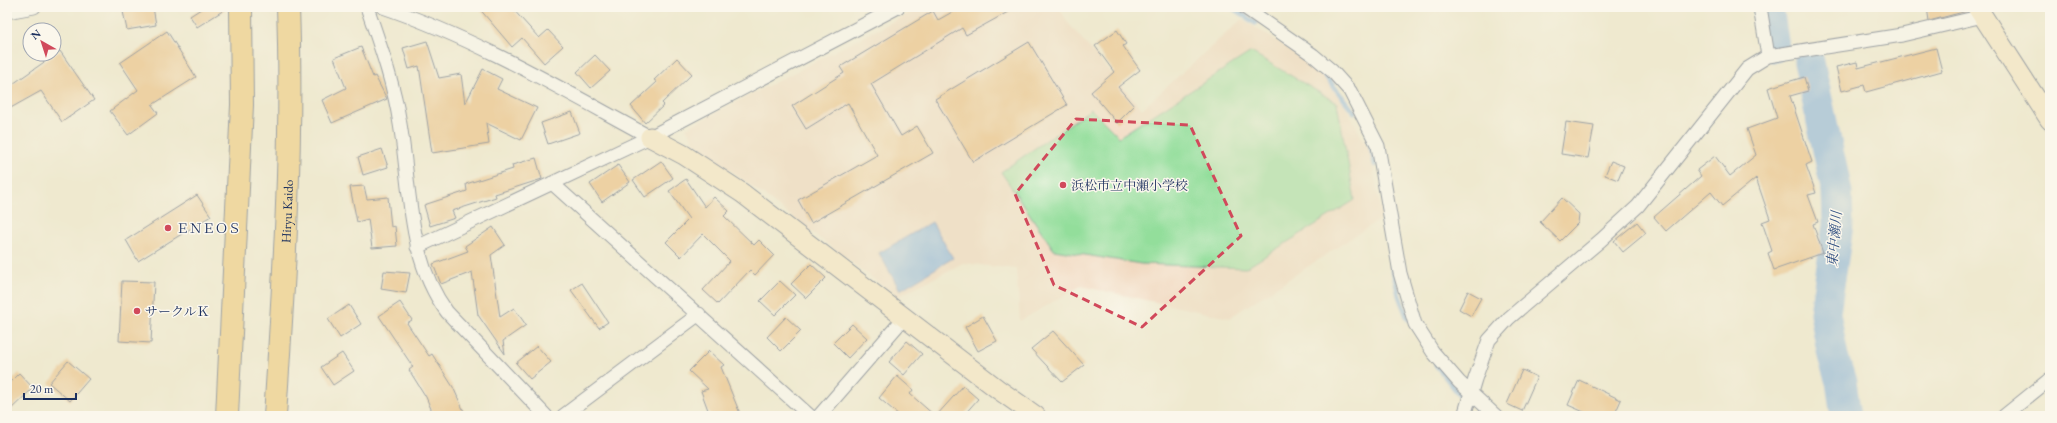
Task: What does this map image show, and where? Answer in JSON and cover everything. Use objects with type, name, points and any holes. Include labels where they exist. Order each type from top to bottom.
[{"type":"highway","points":[[227,416],[242,105],[241,7]]},
{"type":"highway","name":"Hiryu Kaido","points":[[275,416],[286,252],[291,81],[288,7]]},
{"type":"street","points":[[7,12],[34,7]]},
{"type":"street","points":[[367,7],[384,56],[400,122],[417,247],[426,276],[437,299],[447,312],[546,416]]},
{"type":"street","points":[[383,7],[414,18],[477,46],[684,155],[742,193],[999,390],[1036,416]]},
{"type":"street","points":[[417,247],[650,137],[898,7]]},
{"type":"street","points":[[1244,7],[1313,55],[1332,71],[1350,92],[1378,146],[1400,273],[1415,324],[1433,352],[1471,394],[1496,416]]},
{"type":"street","points":[[1760,7],[1768,56]]},
{"type":"street","points":[[1464,416],[1489,340],[1509,318],[1601,240],[1638,206],[1747,69],[1768,56],[1902,35],[1980,11],[2050,120]]},
{"type":"street","points":[[552,183],[699,314],[810,416]]},
{"type":"street","points":[[563,416],[699,314]]},
{"type":"street","points":[[819,416],[905,317]]},
{"type":"street","points":[[2004,416],[2050,379]]},
{"type":"highlighted area","points":[[1076,119],[1190,125],[1241,236],[1142,327],[1054,285],[1015,194]]},
{"type":"shaded area","name":"浜松市立中瀬小学校","points":[[921,7],[1059,7],[1068,23],[1142,109],[1242,19],[1283,45],[1322,76],[1346,107],[1370,152],[1382,218],[1229,318],[1081,286],[1020,321],[1016,269],[963,263],[897,297],[696,144],[686,128]]},
{"type":"green space","points":[[1251,52],[1337,103],[1355,200],[1246,268],[1141,264],[1054,250],[1001,172],[1091,109],[1119,137]]},
{"type":"water","points":[[932,222],[953,258],[900,290],[879,253]]},
{"type":"building","points":[[122,7],[153,7],[156,25],[127,30]]},
{"type":"building","points":[[204,7],[229,7],[197,27],[190,16]]},
{"type":"building","points":[[478,7],[511,7],[539,38],[548,30],[563,46],[544,63],[522,38],[512,47]]},
{"type":"building","points":[[961,7],[1017,7],[966,35],[962,28],[871,84],[901,136],[917,126],[933,153],[811,223],[798,200],[877,155],[848,103],[806,129],[792,106],[844,73],[840,67],[933,11],[938,20]]},
{"type":"building","points":[[1927,7],[1966,7],[1967,11],[1929,21]]},
{"type":"building","points":[[1117,30],[1126,44],[1123,46],[1140,70],[1118,87],[1134,106],[1117,123],[1091,92],[1114,72],[1095,46]]},
{"type":"building","points":[[167,31],[196,77],[152,105],[158,113],[128,135],[110,111],[138,90],[120,63]]},
{"type":"building","points":[[427,41],[439,78],[461,74],[465,104],[483,69],[502,79],[497,89],[537,108],[521,140],[486,123],[489,144],[432,153],[419,66],[409,69],[403,48]]},
{"type":"building","points":[[1029,42],[1067,105],[973,162],[935,99]]},
{"type":"building","points":[[361,47],[373,77],[375,76],[387,99],[332,123],[322,100],[346,88],[334,58]]},
{"type":"building","points":[[1936,48],[1942,71],[1866,92],[1864,85],[1842,91],[1836,67],[1857,62],[1858,68]]},
{"type":"building","points":[[62,54],[94,100],[62,122],[41,91],[7,110],[7,88],[44,62],[62,62]]},
{"type":"building","points":[[595,55],[610,71],[591,88],[577,72]]},
{"type":"building","points":[[677,58],[692,74],[662,103],[664,105],[645,123],[631,106],[657,82],[654,80]]},
{"type":"building","points":[[1804,77],[1808,91],[1790,96],[1812,162],[1806,165],[1816,193],[1808,195],[1818,222],[1813,224],[1823,253],[1774,270],[1768,253],[1772,251],[1762,222],[1770,219],[1756,178],[1722,206],[1711,192],[1666,231],[1654,217],[1701,176],[1697,170],[1715,156],[1730,176],[1756,155],[1747,129],[1777,118],[1768,88]]},
{"type":"building","points":[[572,112],[580,133],[548,144],[541,123]]},
{"type":"building","points":[[1566,122],[1594,126],[1588,158],[1561,154]]},
{"type":"building","points":[[382,149],[388,167],[363,175],[358,157]]},
{"type":"building","points":[[536,158],[542,179],[495,194],[496,197],[452,211],[455,218],[430,226],[424,205],[467,191],[466,184],[513,169],[512,165]]},
{"type":"building","points":[[661,161],[673,178],[645,197],[633,180]]},
{"type":"building","points":[[1611,161],[1624,166],[1618,180],[1605,175]]},
{"type":"building","points":[[618,165],[630,182],[602,202],[590,184]]},
{"type":"building","points":[[686,179],[705,207],[714,197],[729,211],[724,216],[754,245],[759,240],[774,255],[755,275],[750,270],[718,304],[703,290],[730,261],[703,234],[681,257],[666,242],[689,219],[669,191]]},
{"type":"building","points":[[364,186],[367,199],[388,197],[391,227],[395,226],[397,246],[372,248],[368,219],[357,222],[350,187]]},
{"type":"building","name":"ＥＮＥＯＳ","points":[[197,195],[211,216],[138,261],[126,240]]},
{"type":"building","points":[[1562,198],[1579,214],[1578,223],[1560,241],[1540,222]]},
{"type":"building","points":[[1637,222],[1646,233],[1623,252],[1614,241]]},
{"type":"building","points":[[493,227],[505,245],[491,255],[500,317],[514,308],[526,325],[503,341],[505,354],[478,315],[472,272],[441,284],[433,264],[468,251],[465,246]]},
{"type":"building","points":[[811,264],[826,278],[806,298],[791,284]]},
{"type":"building","points":[[384,271],[410,273],[406,293],[381,289]]},
{"type":"building","name":"サークルＫ","points":[[122,281],[154,282],[151,343],[119,341]]},
{"type":"building","points":[[780,281],[795,295],[775,315],[760,301]]},
{"type":"building","points":[[582,283],[608,322],[599,328],[571,290]]},
{"type":"building","points":[[1468,291],[1481,298],[1471,316],[1459,309]]},
{"type":"building","points":[[400,302],[412,320],[407,323],[429,356],[432,354],[453,387],[466,416],[434,416],[426,397],[409,370],[413,367],[379,316]]},
{"type":"building","points":[[349,305],[361,324],[340,338],[328,319]]},
{"type":"building","points":[[983,316],[997,341],[978,351],[965,327]]},
{"type":"building","points":[[786,317],[801,331],[781,351],[767,337]]},
{"type":"building","points":[[852,324],[867,338],[848,358],[833,343]]},
{"type":"building","points":[[1053,331],[1084,365],[1062,382],[1031,349]]},
{"type":"building","points":[[907,341],[922,354],[904,375],[889,362]]},
{"type":"building","points":[[537,346],[551,362],[530,379],[516,363]]},
{"type":"building","points":[[709,351],[724,365],[721,367],[741,416],[711,416],[708,410],[701,391],[708,389],[689,371]]},
{"type":"building","points":[[342,353],[354,371],[333,385],[321,367]]},
{"type":"building","points":[[68,361],[89,379],[70,401],[49,383]]},
{"type":"building","points":[[1522,370],[1537,377],[1522,411],[1507,404]]},
{"type":"building","points":[[19,373],[33,388],[7,413],[7,385]]},
{"type":"building","points":[[897,376],[913,390],[910,394],[935,416],[900,416],[879,398]]},
{"type":"building","points":[[1579,380],[1621,400],[1614,416],[1593,416],[1568,405]]},
{"type":"building","points":[[963,386],[978,399],[963,416],[936,416]]},
{"type":"waterway","points":[[1231,7],[1255,23]]},
{"type":"waterway","name":"東中瀬川","points":[[1768,7],[1774,47]]},
{"type":"waterway","name":"東中瀬川","points":[[1809,62],[1837,192],[1838,225],[1825,313],[1833,356],[1841,382],[1846,416]]},
{"type":"waterway","points":[[1319,68],[1354,112]]},
{"type":"waterway","points":[[1369,140],[1375,165]]},
{"type":"waterway","points":[[1392,267],[1399,296],[1408,319]]},
{"type":"waterway","points":[[1436,365],[1462,398]]},
{"type":"waterway","points":[[1477,411],[1484,416]]},
{"type":"place","name":"浜松市立中瀬小学校","points":[[1063,185]]},
{"type":"place","name":"ＥＮＥＯＳ","points":[[168,228]]},
{"type":"place","name":"サークルＫ","points":[[137,311]]}]
